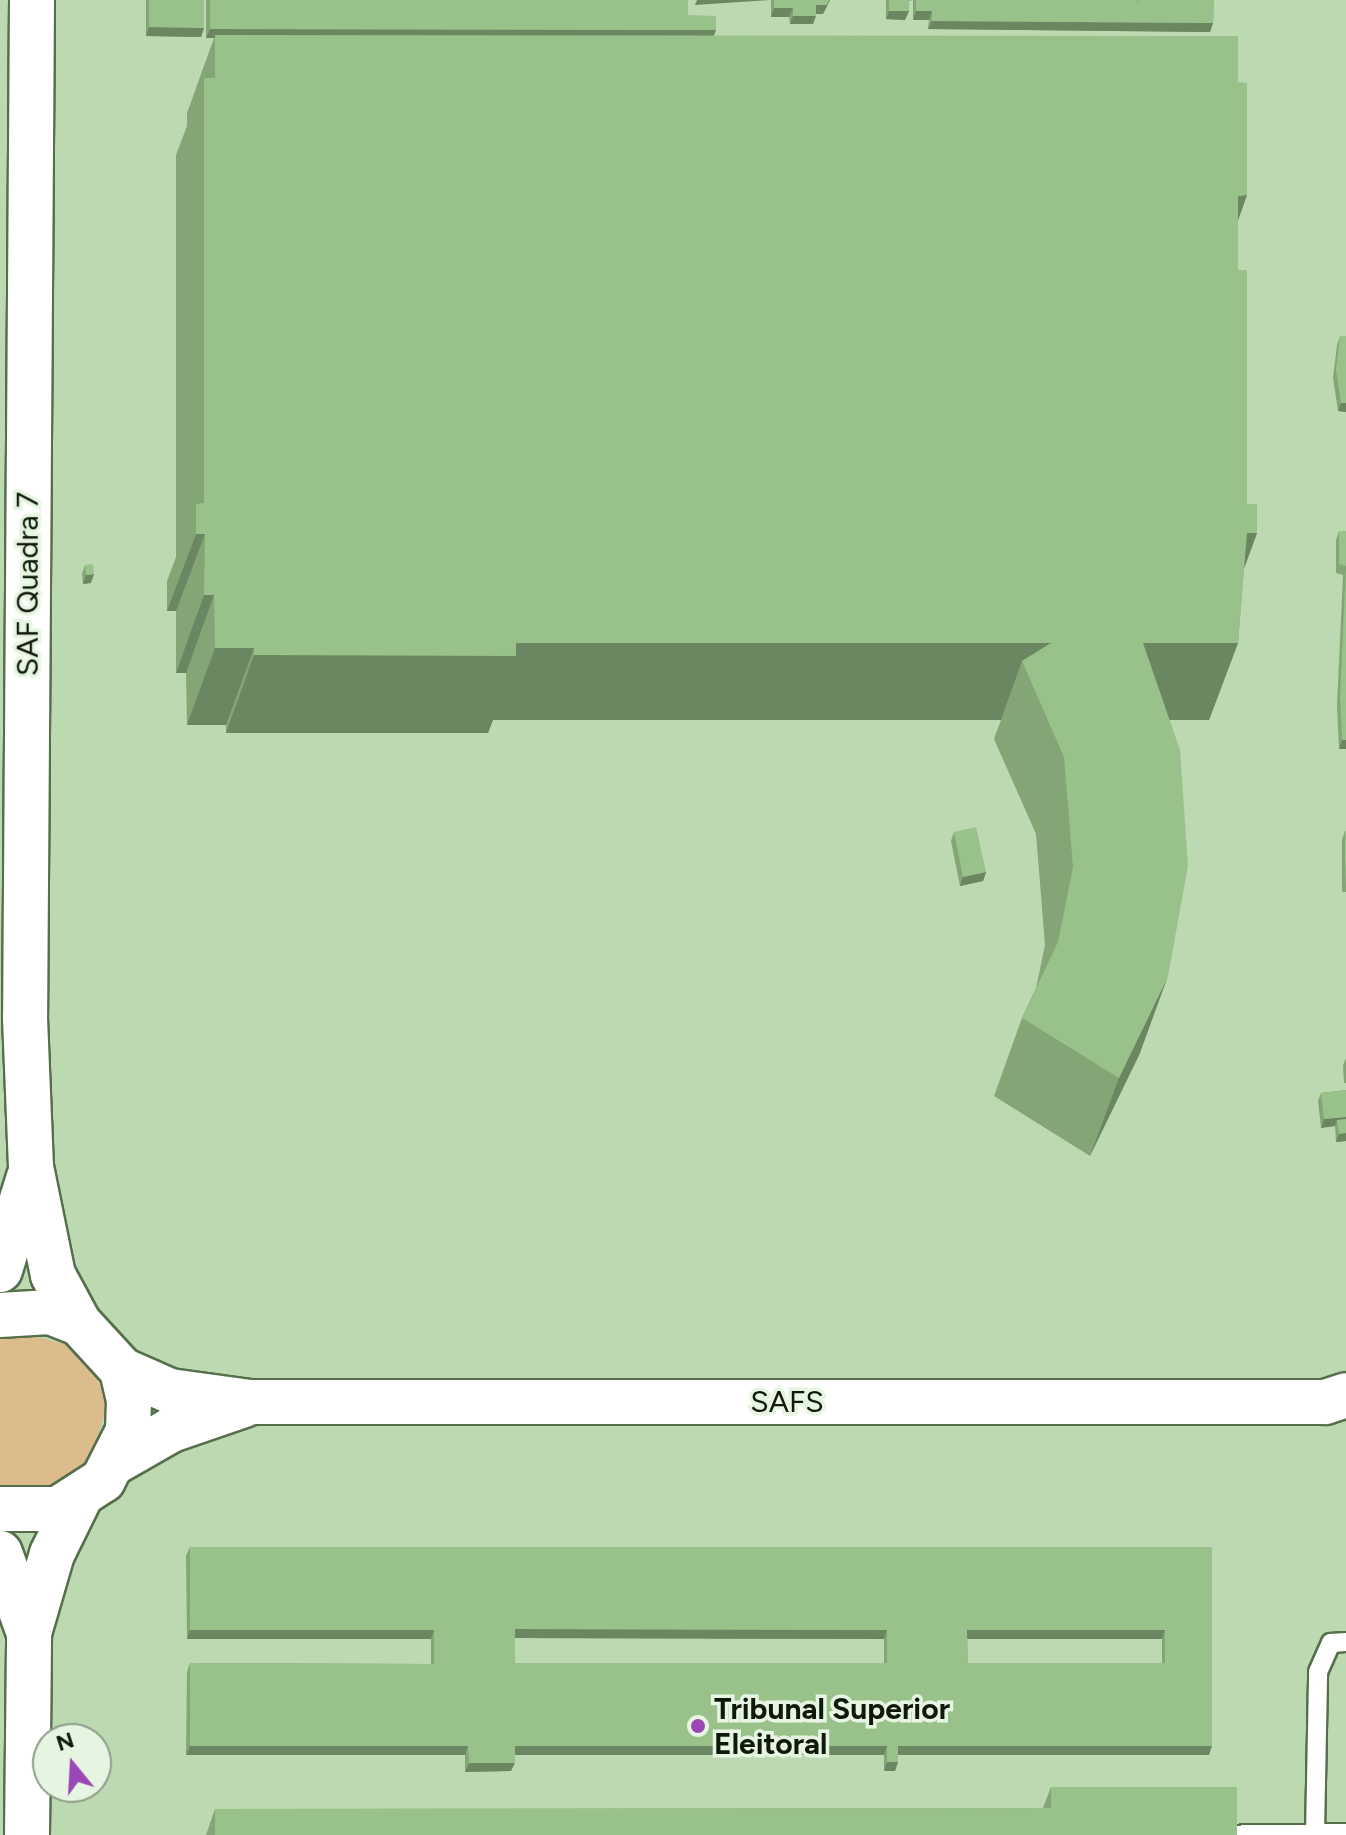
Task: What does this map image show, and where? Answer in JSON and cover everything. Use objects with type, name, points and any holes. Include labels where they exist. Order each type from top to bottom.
[{"type":"street","name":"SAF Quadra 7","points":[[32,0],[25,1018],[31,1167],[53,1275],[79,1323],[122,1370]]},
{"type":"street","name":"SAF Quadra 7","points":[[0,1270],[31,1167]]},
{"type":"street","points":[[0,1315],[50,1312],[79,1323]]},
{"type":"street","points":[[117,1461],[129,1401],[122,1370]]},
{"type":"street","name":"SAFS","points":[[122,1370],[170,1391],[250,1402],[1339,1404]]},
{"type":"street","name":"SAFS","points":[[79,1499],[117,1461],[171,1430],[250,1402]]},
{"type":"street","points":[[0,1509],[29,1513],[79,1499]]},
{"type":"street","points":[[27,1835],[29,1633],[52,1554],[79,1499]]},
{"type":"street","points":[[0,1553],[29,1633]]},
{"type":"lane","points":[[1315,1834],[1318,1672],[1331,1643],[1346,1642]]},
{"type":"lane","points":[[1206,1835],[1346,1833]]},
{"type":"shaded area","points":[[18,1332],[69,1345],[101,1385],[106,1410],[90,1460],[46,1490],[0,1489],[0,1337]]},
{"type":"building","points":[[149,0],[204,0],[204,28],[149,27]]},
{"type":"building","points":[[210,0],[688,0],[688,15],[716,16],[716,30],[210,29]]},
{"type":"building","points":[[774,0],[829,0],[827,5],[816,5],[816,16],[793,16],[793,8],[774,8]]},
{"type":"building","points":[[889,0],[909,0],[909,11],[889,11]]},
{"type":"building","points":[[916,0],[1137,0],[1138,4],[1138,0],[1214,0],[1213,23],[932,21],[932,11],[916,11]]},
{"type":"building","points":[[215,35],[1238,36],[1238,82],[1247,83],[1247,195],[1238,196],[1238,270],[1247,270],[1247,504],[1257,504],[1257,533],[1247,533],[1238,643],[1143,643],[1180,750],[1188,866],[1168,976],[1119,1078],[1022,1018],[1058,942],[1073,867],[1064,757],[1022,661],[1051,643],[516,643],[516,656],[254,655],[254,648],[215,648],[214,595],[204,595],[205,534],[196,534],[196,504],[204,503],[204,78],[215,78]]},
{"type":"building","points":[[1340,336],[1346,336],[1346,403],[1341,403],[1336,370]]},
{"type":"building","points":[[1339,531],[1346,531],[1346,566],[1339,564]]},
{"type":"building","points":[[93,564],[94,574],[86,575],[85,565]]},
{"type":"building","points":[[1346,566],[1346,740],[1342,740],[1340,697]]},
{"type":"building","points":[[976,827],[986,872],[963,877],[954,832]]},
{"type":"building","points":[[1346,1090],[1346,1117],[1324,1119],[1321,1093]]},
{"type":"building","points":[[1346,1119],[1346,1133],[1339,1134],[1337,1120]]},
{"type":"building","points":[[190,1547],[1212,1547],[1212,1746],[898,1746],[898,1762],[887,1762],[887,1746],[515,1746],[515,1763],[469,1763],[468,1746],[190,1746],[190,1663],[434,1664],[434,1630],[190,1630]],"holes":[[[515,1629],[887,1630],[887,1663],[515,1663]],[[967,1630],[1165,1630],[1165,1663],[968,1663]]]},
{"type":"building","points":[[1051,1787],[1237,1787],[1237,1835],[215,1835],[215,1809],[1051,1808]]},
{"type":"place","name":"Tribunal Superior Eleitoral","points":[[698,1726]]}]
